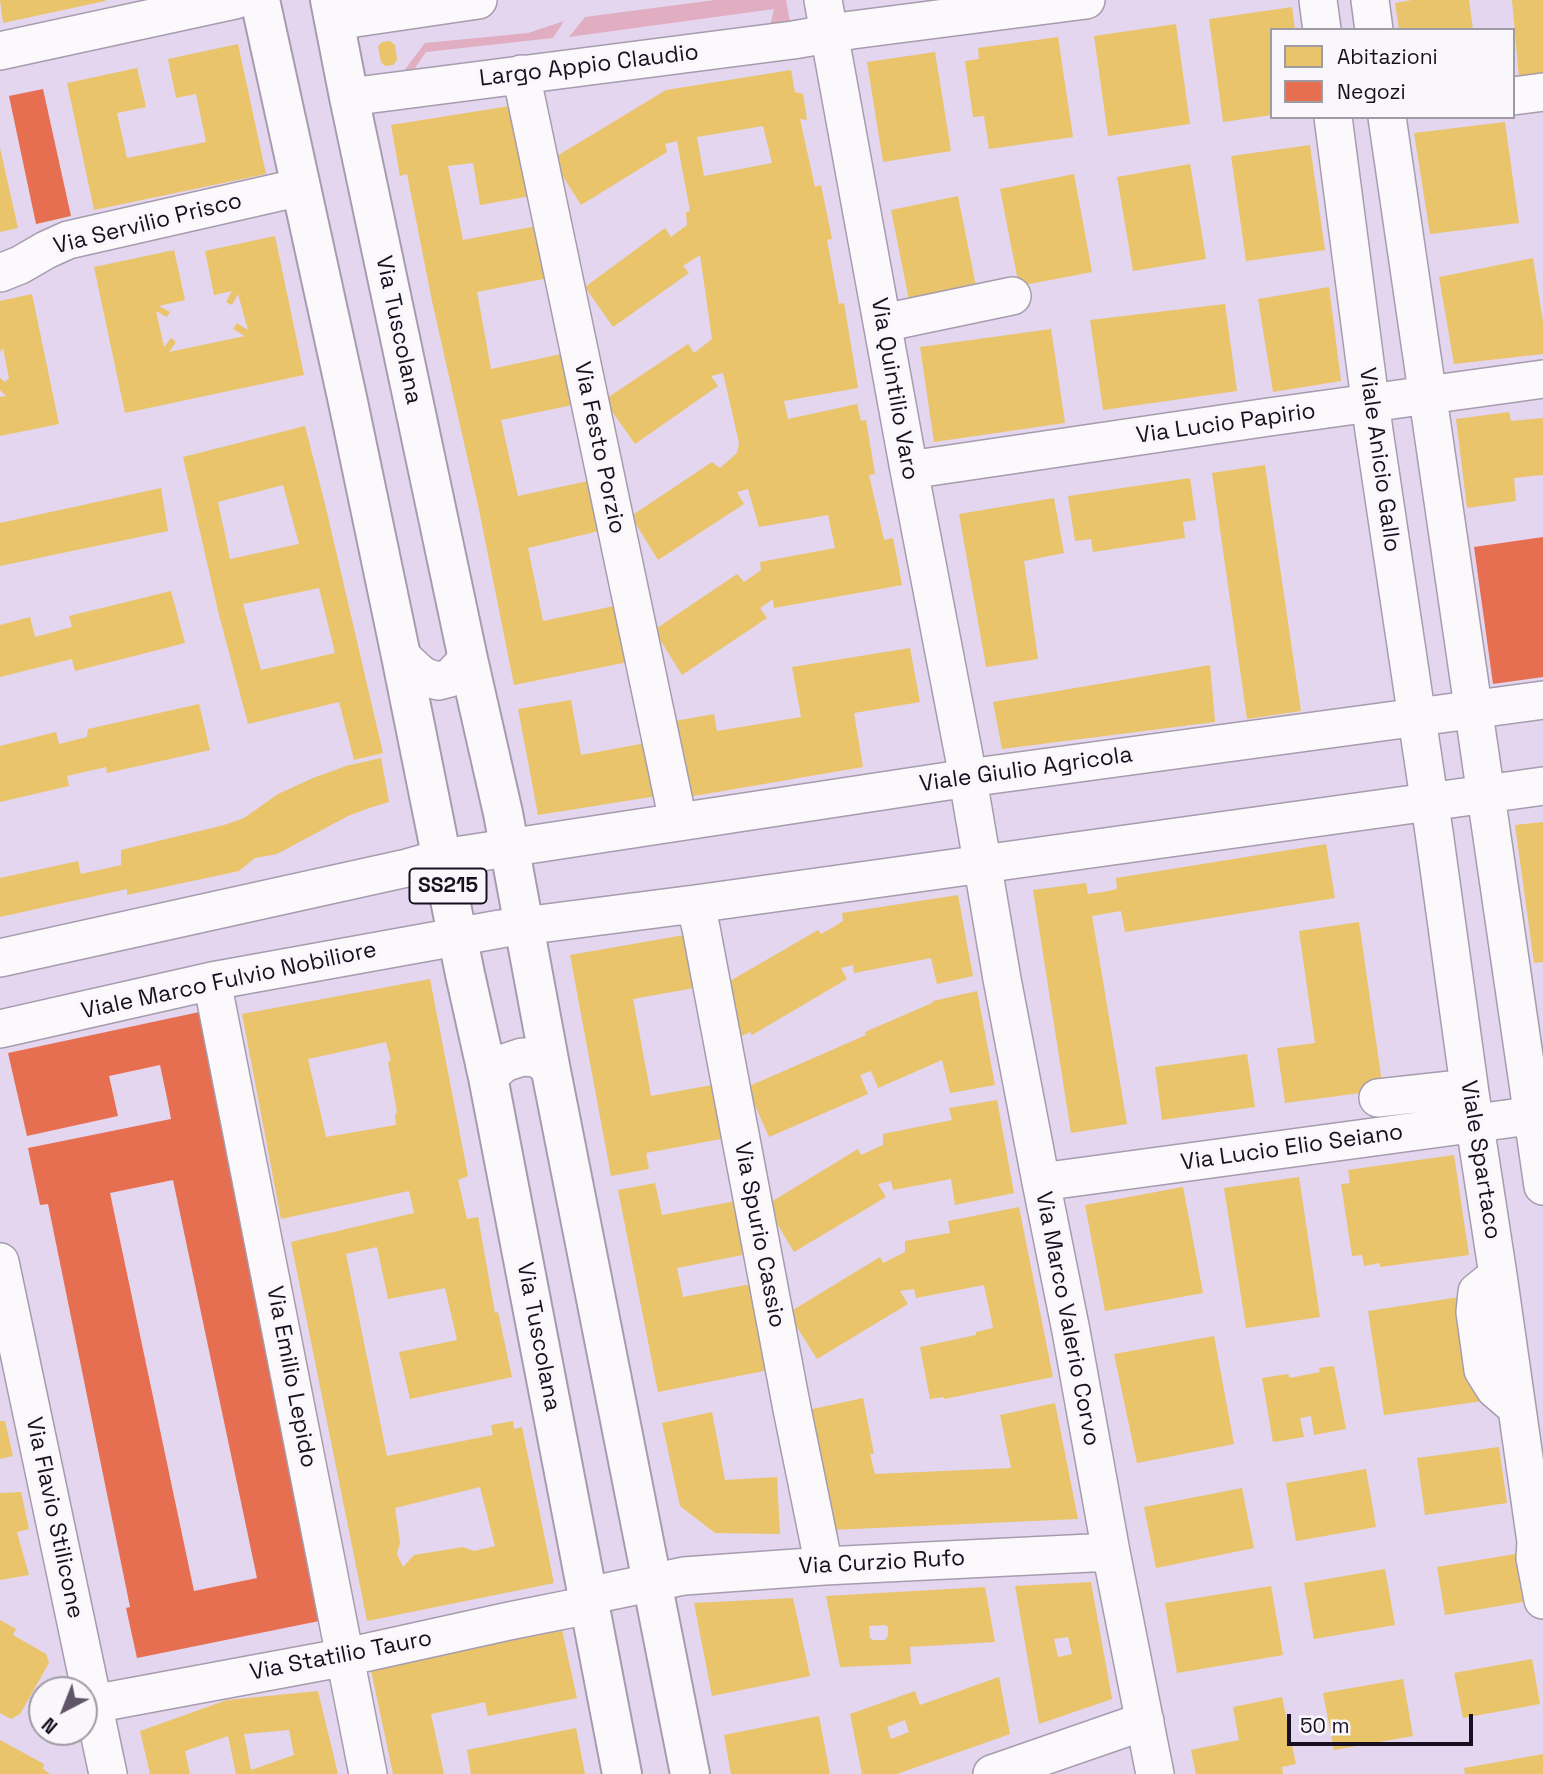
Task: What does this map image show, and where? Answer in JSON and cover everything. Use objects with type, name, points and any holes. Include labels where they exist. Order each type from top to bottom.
[{"type":"main road","name":"Via Tuscolana","points":[[260,0],[488,1077],[622,1774]]},
{"type":"main road","name":"Via Tuscolana","points":[[332,11],[509,847],[690,1774]]},
{"type":"street","points":[[0,51],[235,0]]},
{"type":"street","points":[[332,11],[478,0]]},
{"type":"street","name":"Largo Appio Claudio","points":[[349,97],[793,40],[826,17],[1086,0]]},
{"type":"street","points":[[1318,0],[1322,28]]},
{"type":"street","points":[[1370,0],[1374,28]]},
{"type":"street","name":"Via Quintilio Varo","points":[[826,17],[982,864]]},
{"type":"street","name":"Via Festo Porzio","points":[[521,74],[678,821]]},
{"type":"street","points":[[1515,96],[1543,92]]},
{"type":"street","name":"Viale Anicio Gallo","points":[[1333,119],[1370,403],[1430,803]]},
{"type":"street","points":[[1387,119],[1486,794],[1538,1114],[1543,1186]]},
{"type":"street","name":"Via Servilio Prisco","points":[[0,273],[68,240],[301,187]]},
{"type":"street","points":[[883,323],[1012,296]]},
{"type":"street","name":"Via Lucio Papirio","points":[[909,470],[1543,379]]},
{"type":"street","points":[[401,656],[418,673],[438,681],[454,675],[468,659]]},
{"type":"street","name":"Viale Giulio Agricola","points":[[509,847],[968,778],[1543,699]]},
{"type":"street","points":[[458,936],[1543,786]]},
{"type":"street","name":"Viale Spartaco","points":[[1430,803],[1516,1407],[1538,1529],[1535,1558],[1543,1600]]},
{"type":"street","points":[[0,958],[442,858],[509,847]]},
{"type":"street","name":"Via Marco Valerio Corvo","points":[[982,864],[1041,1182],[1072,1331],[1111,1552],[1156,1774]]},
{"type":"street","name":"Via Spurio Cassio","points":[[695,904],[824,1566]]},
{"type":"street","name":"Viale Marco Fulvio Nobiliore","points":[[0,1029],[212,981],[458,936]]},
{"type":"street","name":"Via Emilio Lepido","points":[[212,981],[368,1774]]},
{"type":"street","points":[[488,1077],[504,1063],[522,1057],[537,1058],[551,1071]]},
{"type":"street","points":[[1378,1098],[1451,1090],[1472,1109]]},
{"type":"street","name":"Via Lucio Elio Seiano","points":[[1041,1182],[1472,1109],[1538,1114]]},
{"type":"street","name":"Via Flavio Stilicone","points":[[0,1262],[87,1676]]},
{"type":"street","name":"Via Curzio Rufo","points":[[653,1583],[684,1576],[824,1566],[1111,1552]]},
{"type":"street","points":[[588,1600],[653,1583]]},
{"type":"street","name":"Via Statilio Tauro","points":[[98,1703],[346,1657],[509,1621],[588,1600]]},
{"type":"street","points":[[992,1774],[1146,1721]]},
{"type":"street","name":"Via Flavio Stilicone","points":[[98,1727],[108,1774]]},
{"type":"shaded area","points":[[715,0],[786,0],[791,27],[769,30],[774,9],[569,37],[585,17]]},
{"type":"shaded area","points":[[564,21],[553,38],[426,52],[413,71],[403,72],[425,43],[528,33]]},
{"type":"building: Abitazioni","points":[[0,0],[105,0],[105,1],[3,23]]},
{"type":"building: Abitazioni","points":[[1412,0],[1469,0],[1473,28],[1399,28],[1395,3]]},
{"type":"building: Abitazioni","points":[[1512,0],[1543,0],[1543,74],[1519,78]]},
{"type":"building: Abitazioni","points":[[1292,7],[1295,28],[1270,28],[1270,115],[1223,122],[1209,19]]},
{"type":"building: Abitazioni","points":[[1176,24],[1190,124],[1108,136],[1094,36]]},
{"type":"building: Abitazioni","points":[[1058,37],[1073,137],[989,149],[984,116],[973,117],[965,61],[979,59],[978,48]]},
{"type":"building: Abitazioni","points":[[390,41],[395,45],[397,60],[393,65],[385,66],[381,62],[378,47],[382,42]]},
{"type":"building: Abitazioni","points":[[238,44],[266,174],[94,210],[67,83],[137,68],[146,107],[117,113],[127,158],[206,142],[196,94],[176,98],[168,59]]},
{"type":"building: Abitazioni","points":[[935,52],[951,151],[883,162],[867,62]]},
{"type":"building: Abitazioni","points":[[791,70],[795,92],[803,94],[807,120],[800,119],[815,187],[821,185],[832,239],[827,240],[839,304],[844,303],[858,388],[784,401],[788,419],[857,404],[861,421],[866,420],[875,474],[869,475],[884,540],[893,538],[902,585],[774,608],[773,599],[760,608],[767,618],[682,675],[654,630],[737,574],[744,582],[761,570],[760,562],[835,548],[828,515],[759,527],[748,489],[737,492],[744,504],[658,560],[631,516],[712,462],[720,468],[737,453],[739,443],[723,373],[711,376],[718,386],[635,444],[604,400],[688,344],[694,353],[712,339],[700,255],[683,266],[689,273],[613,327],[585,287],[665,228],[671,237],[687,225],[686,212],[690,211],[677,141],[665,144],[667,152],[581,205],[552,159],[666,90]],"holes":[[[763,126],[772,163],[704,176],[697,137]]]},
{"type":"building: Abitazioni","points":[[516,105],[531,196],[480,205],[473,163],[448,166],[463,240],[537,226],[548,278],[477,292],[491,369],[566,353],[577,404],[501,420],[518,496],[588,481],[599,531],[528,548],[543,621],[614,606],[628,662],[514,685],[407,174],[400,176],[391,125]]},
{"type":"building: Abitazioni","points":[[1505,122],[1519,223],[1430,234],[1414,133]]},
{"type":"building: Abitazioni","points":[[1310,145],[1325,250],[1246,261],[1231,156]]},
{"type":"building: Abitazioni","points":[[0,148],[18,228],[0,232]]},
{"type":"building: Abitazioni","points":[[1190,164],[1206,259],[1133,271],[1117,177]]},
{"type":"building: Abitazioni","points":[[1074,174],[1092,272],[1019,286],[1000,189]]},
{"type":"building: Abitazioni","points":[[958,196],[978,296],[911,310],[891,210]]},
{"type":"building: Abitazioni","points":[[275,236],[304,375],[125,413],[94,267],[174,250],[185,300],[159,306],[170,312],[167,317],[156,311],[164,347],[171,338],[176,342],[169,352],[245,336],[233,329],[237,323],[248,330],[238,294],[232,305],[226,302],[232,291],[214,295],[205,251]]},
{"type":"building: Abitazioni","points":[[1533,258],[1543,322],[1543,354],[1454,364],[1439,277]]},
{"type":"building: Abitazioni","points":[[1329,287],[1341,381],[1273,392],[1258,299]]},
{"type":"building: Abitazioni","points":[[32,294],[59,424],[0,436],[0,397],[6,396],[0,390],[0,378],[5,382],[9,378],[3,348],[0,352],[0,301]]},
{"type":"building: Abitazioni","points":[[1225,304],[1237,391],[1103,410],[1090,320]]},
{"type":"building: Abitazioni","points":[[1051,329],[1065,423],[934,442],[920,347]]},
{"type":"building: Abitazioni","points":[[1509,412],[1511,421],[1543,418],[1543,475],[1514,478],[1516,501],[1467,508],[1456,419]]},
{"type":"building: Abitazioni","points":[[305,426],[383,753],[354,760],[339,702],[248,724],[218,611],[183,457]],"holes":[[[283,485],[299,544],[230,559],[218,502]],[[319,588],[335,653],[261,670],[243,604]]]},
{"type":"building: Abitazioni","points":[[1265,465],[1301,711],[1247,719],[1212,473]]},
{"type":"building: Abitazioni","points":[[1190,478],[1196,520],[1183,522],[1185,538],[1093,552],[1091,539],[1075,541],[1068,496]]},
{"type":"building: Abitazioni","points":[[161,488],[168,531],[0,566],[0,523]]},
{"type":"building: Abitazioni","points":[[1054,498],[1064,553],[1024,561],[1038,659],[986,667],[959,514]]},
{"type":"building: Abitazioni","points":[[171,591],[185,643],[75,671],[72,659],[0,677],[0,625],[30,617],[35,637],[72,627],[69,616]]},
{"type":"building: Abitazioni","points":[[910,648],[920,702],[854,713],[863,767],[688,797],[675,721],[714,714],[717,731],[801,717],[792,667]]},
{"type":"building: Abitazioni","points":[[1210,665],[1215,722],[1002,749],[993,702]]},
{"type":"building: Abitazioni","points":[[571,700],[581,755],[646,743],[657,796],[538,815],[518,709]]},
{"type":"building: Abitazioni","points":[[199,704],[210,750],[107,773],[106,767],[67,776],[69,786],[0,802],[0,746],[56,732],[59,744],[87,737],[88,729]]},
{"type":"building: Abitazioni","points":[[381,758],[389,802],[348,816],[277,854],[255,858],[239,871],[127,895],[127,889],[0,917],[0,878],[78,861],[81,874],[121,865],[121,850],[244,818],[278,794],[313,778],[346,766]]},
{"type":"building: Abitazioni","points":[[1543,822],[1543,962],[1534,963],[1515,825]]},
{"type":"building: Abitazioni","points":[[1326,844],[1335,898],[1125,932],[1121,911],[1092,916],[1127,1124],[1071,1133],[1033,890],[1086,883],[1088,894],[1103,892],[1117,889],[1116,878]]},
{"type":"building: Abitazioni","points":[[958,895],[973,976],[937,984],[931,958],[854,973],[853,965],[841,968],[847,979],[752,1035],[750,1032],[738,1038],[723,985],[818,930],[821,934],[832,928],[843,921],[842,913]]},
{"type":"building: Abitazioni","points":[[1359,922],[1383,1090],[1285,1103],[1277,1048],[1315,1043],[1299,931]]},
{"type":"building: Abitazioni","points":[[684,935],[694,988],[633,999],[651,1096],[712,1085],[721,1139],[646,1153],[649,1169],[611,1176],[570,955]]},
{"type":"building: Abitazioni","points":[[430,979],[468,1176],[458,1180],[467,1219],[478,1217],[495,1313],[498,1312],[512,1377],[410,1399],[399,1352],[457,1340],[445,1288],[388,1299],[377,1247],[346,1254],[387,1456],[493,1435],[491,1425],[513,1421],[514,1429],[522,1427],[554,1583],[367,1621],[291,1242],[414,1213],[409,1191],[281,1219],[242,1014]],"holes":[[[386,1042],[391,1060],[388,1062],[397,1112],[396,1125],[326,1137],[308,1059]],[[480,1487],[495,1546],[474,1551],[463,1547],[414,1555],[403,1567],[397,1554],[400,1542],[395,1508]]]},
{"type":"building: Abitazioni","points":[[977,991],[995,1085],[950,1093],[942,1060],[878,1088],[871,1071],[860,1075],[868,1094],[769,1137],[747,1087],[866,1035],[865,1032],[933,1001]]},
{"type":"building: Abitazioni","points":[[1247,1054],[1255,1107],[1162,1120],[1155,1067]]},
{"type":"building: Abitazioni","points":[[997,1100],[1014,1193],[955,1205],[951,1179],[893,1190],[891,1181],[878,1184],[886,1197],[794,1252],[766,1205],[858,1149],[861,1155],[883,1145],[883,1134],[952,1120],[949,1108]]},
{"type":"building: Abitazioni","points":[[1454,1155],[1469,1255],[1380,1267],[1380,1263],[1364,1266],[1362,1255],[1352,1256],[1341,1184],[1350,1183],[1348,1170]]},
{"type":"building: Abitazioni","points":[[1299,1177],[1320,1317],[1246,1328],[1224,1188]]},
{"type":"building: Abitazioni","points":[[655,1183],[662,1215],[736,1201],[747,1254],[677,1268],[683,1297],[751,1284],[769,1370],[658,1392],[618,1190]]},
{"type":"building: Abitazioni","points":[[1183,1187],[1203,1293],[1105,1311],[1085,1205]]},
{"type":"building: Abitazioni","points":[[1019,1207],[1053,1377],[944,1399],[930,1399],[920,1347],[976,1335],[976,1332],[993,1328],[984,1285],[916,1298],[914,1289],[900,1291],[908,1304],[817,1359],[788,1313],[880,1257],[883,1263],[905,1252],[905,1241],[950,1233],[948,1221]]},
{"type":"building: Abitazioni","points":[[1466,1296],[1483,1401],[1384,1415],[1368,1311]]},
{"type":"building: Abitazioni","points":[[1214,1336],[1234,1444],[1137,1463],[1114,1354]]},
{"type":"building: Abitazioni","points":[[1334,1366],[1346,1429],[1314,1435],[1311,1416],[1300,1418],[1304,1437],[1273,1442],[1262,1378],[1288,1374],[1290,1378],[1320,1372],[1319,1368]]},
{"type":"building: Abitazioni","points":[[863,1398],[874,1454],[870,1454],[875,1474],[1011,1468],[1000,1415],[1055,1403],[1078,1519],[831,1530],[808,1410]]},
{"type":"building: Abitazioni","points":[[712,1412],[725,1480],[777,1477],[780,1534],[715,1533],[680,1506],[662,1423]]},
{"type":"building: Abitazioni","points":[[0,1421],[5,1421],[13,1456],[0,1459]]},
{"type":"building: Abitazioni","points":[[1499,1447],[1507,1503],[1425,1515],[1417,1458]]},
{"type":"building: Abitazioni","points":[[1366,1469],[1376,1527],[1296,1541],[1286,1483]]},
{"type":"building: Abitazioni","points":[[1242,1488],[1254,1548],[1156,1568],[1144,1507]]},
{"type":"building: Abitazioni","points":[[21,1492],[29,1529],[17,1532],[29,1575],[0,1580],[0,1493]]},
{"type":"building: Abitazioni","points":[[1515,1554],[1523,1602],[1445,1615],[1437,1567]]},
{"type":"building: Abitazioni","points":[[1385,1569],[1395,1625],[1314,1639],[1304,1583]]},
{"type":"building: Abitazioni","points":[[1091,1582],[1112,1699],[1039,1724],[1015,1586]],"holes":[[[1068,1637],[1072,1654],[1058,1657],[1054,1639]]]},
{"type":"building: Abitazioni","points":[[1271,1586],[1283,1655],[1177,1673],[1165,1603]]},
{"type":"building: Abitazioni","points":[[985,1587],[995,1642],[910,1647],[911,1664],[840,1667],[826,1596]],"holes":[[[869,1626],[888,1627],[885,1640],[870,1638]]]},
{"type":"building: Abitazioni","points":[[793,1598],[810,1676],[712,1696],[694,1603]]},
{"type":"building: Abitazioni","points":[[0,1620],[16,1629],[13,1635],[46,1654],[49,1663],[42,1676],[28,1676],[28,1700],[20,1714],[11,1719],[0,1713]]},
{"type":"building: Abitazioni","points":[[562,1630],[577,1698],[488,1716],[485,1702],[431,1714],[444,1774],[393,1774],[371,1670]]},
{"type":"building: Abitazioni","points":[[1532,1659],[1540,1704],[1463,1718],[1454,1673]]},
{"type":"building: Abitazioni","points":[[999,1677],[1010,1734],[897,1774],[862,1774],[850,1714],[915,1691],[920,1705]],"holes":[[[905,1720],[909,1732],[891,1739],[887,1727]]]},
{"type":"building: Abitazioni","points":[[1403,1679],[1413,1736],[1334,1750],[1323,1693]]},
{"type":"building: Abitazioni","points":[[318,1691],[338,1774],[236,1774],[228,1736],[185,1751],[190,1774],[150,1774],[140,1731],[227,1700]],"holes":[[[289,1730],[294,1755],[251,1770],[244,1734]]]},
{"type":"building: Abitazioni","points":[[1282,1697],[1296,1764],[1282,1767],[1283,1774],[1196,1774],[1191,1750],[1239,1740],[1233,1707]]},
{"type":"building: Abitazioni","points":[[819,1716],[830,1774],[731,1774],[724,1735]]},
{"type":"building: Abitazioni","points":[[576,1728],[585,1774],[471,1774],[467,1750]]},
{"type":"building: Abitazioni","points":[[0,1740],[44,1764],[43,1769],[50,1774],[0,1774]]},
{"type":"building: Abitazioni","points":[[1543,1754],[1543,1774],[1465,1774],[1464,1768]]},
{"type":"building: Negozi","points":[[43,89],[71,216],[36,224],[9,96]]},
{"type":"building: Negozi","points":[[1543,537],[1543,677],[1493,684],[1474,547]]},
{"type":"building: Negozi","points":[[204,1011],[329,1619],[137,1658],[126,1608],[130,1607],[48,1204],[40,1205],[28,1148],[171,1119],[160,1065],[109,1076],[118,1116],[27,1136],[8,1053]],"holes":[[[173,1180],[257,1578],[194,1591],[110,1193]]]}]
